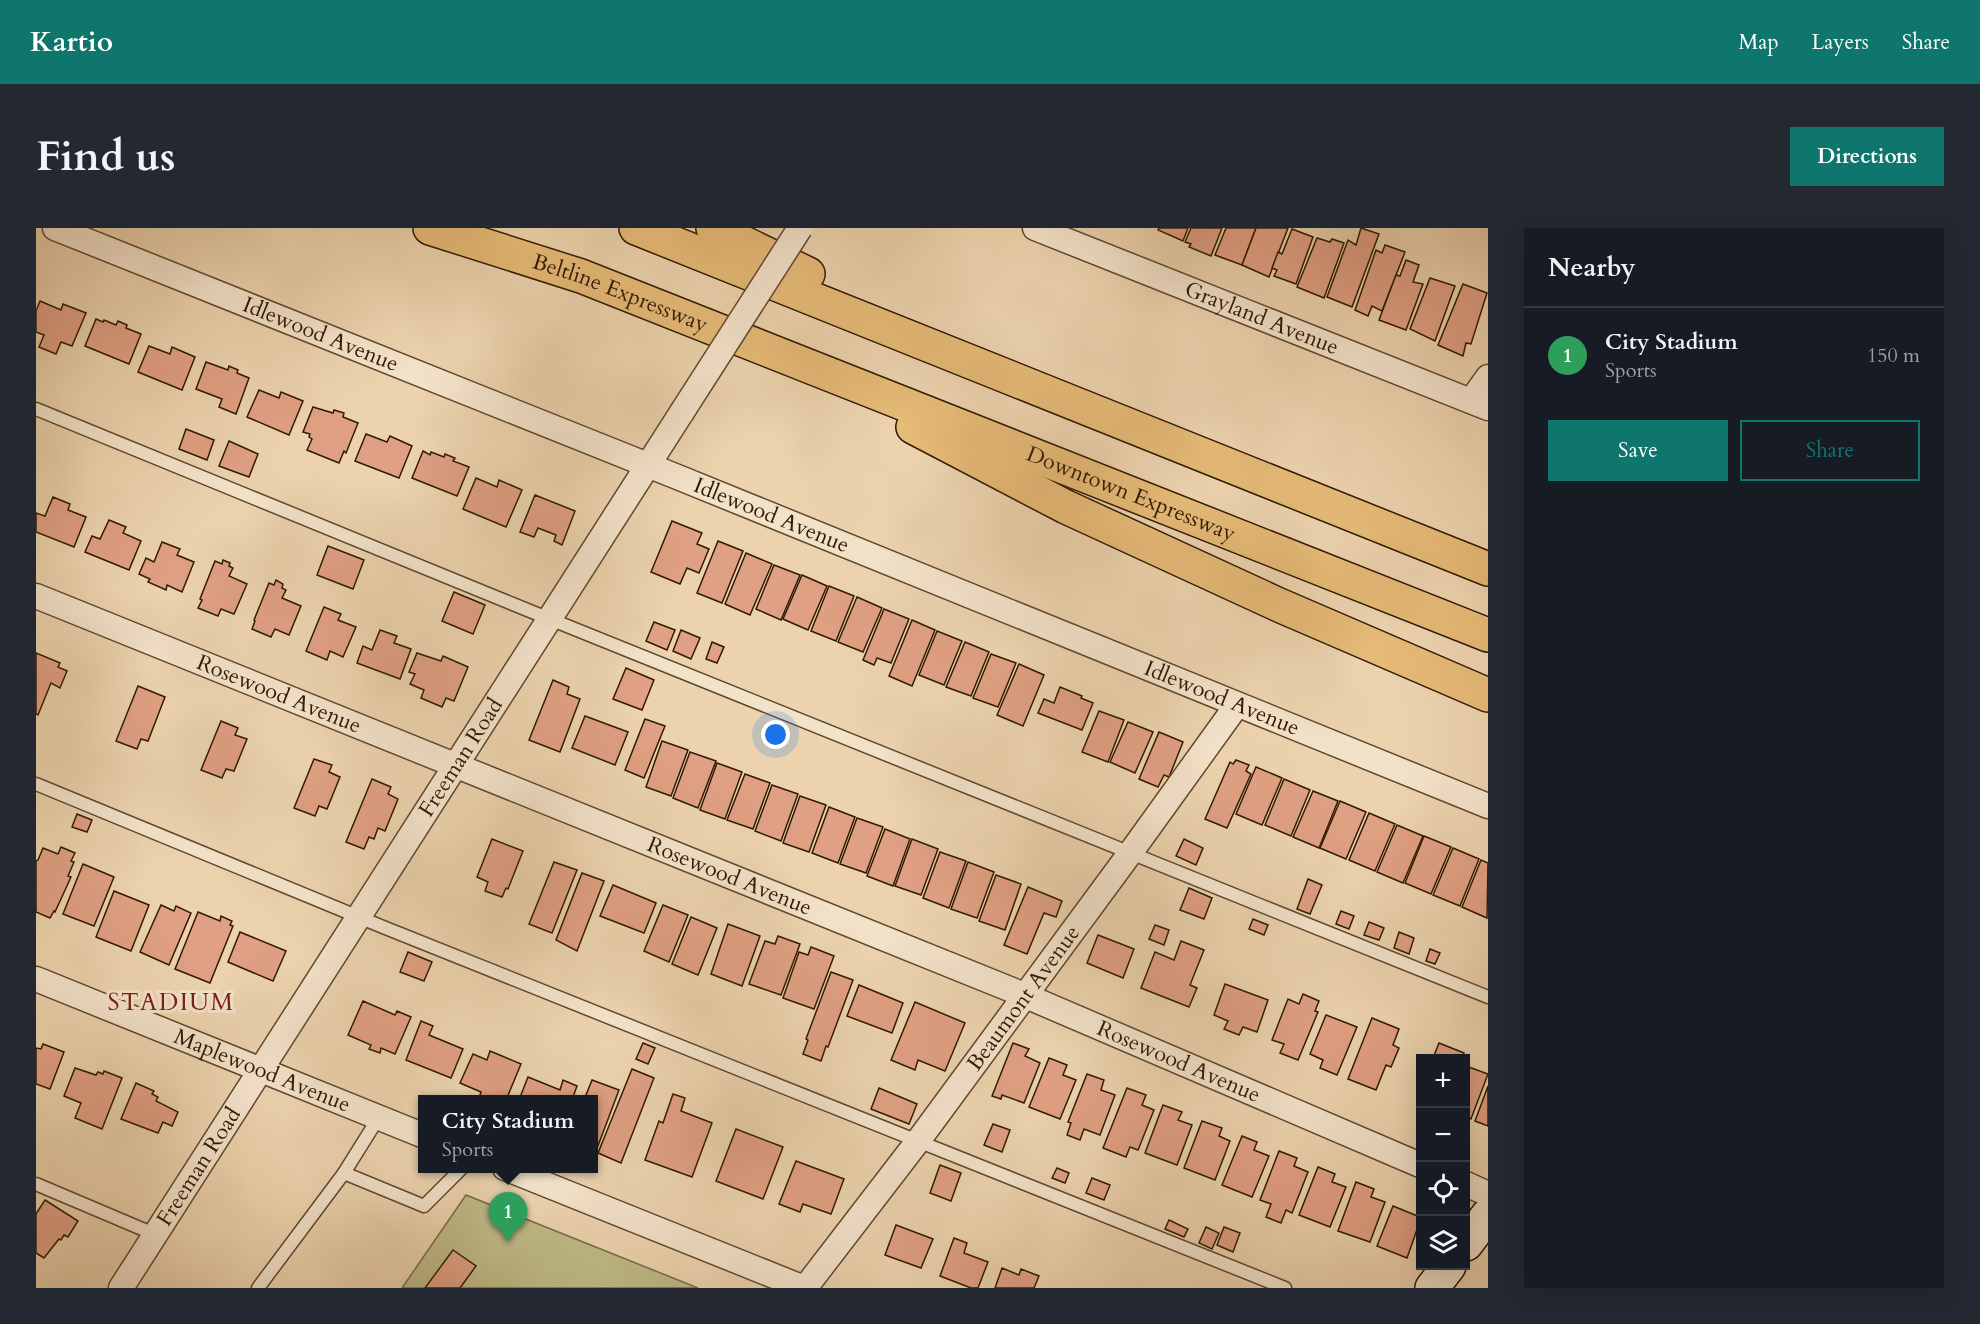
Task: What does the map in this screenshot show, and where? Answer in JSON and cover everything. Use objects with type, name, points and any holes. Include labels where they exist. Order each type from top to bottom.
[{"type":"highway","name":"Beltline Expressway","points":[[430,228],[581,276],[774,352]]},
{"type":"highway","points":[[636,228],[1488,569]]},
{"type":"highway","points":[[712,228],[856,298],[911,338]]},
{"type":"highway","name":"Downtown Expressway","points":[[774,352],[1488,635]]},
{"type":"highway","points":[[774,352],[1066,507],[1279,605],[1488,695]]},
{"type":"street","name":"Idlewood Avenue","points":[[55,228],[1488,806]]},
{"type":"street","name":"Freeman Road","points":[[121,1288],[800,228]]},
{"type":"street","name":"Grayland Avenue","points":[[1035,228],[1479,404]]},
{"type":"street","points":[[1479,404],[1488,377]]},
{"type":"street","name":"Rosewood Avenue","points":[[36,596],[1025,995],[1416,1163]]},
{"type":"street","name":"Beaumont Avenue","points":[[804,1288],[918,1141],[1237,705]]},
{"type":"street","name":"Maplewood Avenue","points":[[36,979],[418,1133]]},
{"type":"street","points":[[517,1173],[804,1288]]},
{"type":"street","points":[[1470,1186],[1488,1194]]},
{"type":"street","points":[[1470,1239],[1488,1215]]},
{"type":"street","points":[[1432,1288],[1446,1270]]},
{"type":"lane","points":[[36,409],[1488,997]]},
{"type":"lane","points":[[36,784],[358,917],[1285,1288]]},
{"type":"lane","points":[[258,1288],[344,1173],[379,1118]]},
{"type":"lane","points":[[344,1173],[424,1206],[457,1173]]},
{"type":"lane","points":[[36,1184],[154,1234]]},
{"type":"shaded area","points":[[466,1195],[698,1288],[402,1288]]},
{"type":"building","points":[[1159,228],[1188,228],[1183,241],[1158,230]]},
{"type":"building","points":[[1191,228],[1222,228],[1211,256],[1189,247],[1191,244],[1185,242]]},
{"type":"building","points":[[1226,228],[1256,228],[1242,265],[1215,255]]},
{"type":"building","points":[[1256,228],[1288,228],[1269,277],[1242,265]]},
{"type":"building","points":[[1361,228],[1379,234],[1352,307],[1327,297],[1348,240],[1356,245]]},
{"type":"building","points":[[1292,229],[1313,237],[1296,284],[1274,276],[1277,270],[1272,268],[1278,252],[1282,254]]},
{"type":"building","points":[[1317,238],[1344,243],[1324,298],[1297,287]]},
{"type":"building","points":[[1385,245],[1405,252],[1382,311],[1372,306],[1368,316],[1355,310],[1376,250],[1382,253]]},
{"type":"building","points":[[1406,260],[1419,265],[1413,282],[1423,284],[1406,330],[1379,320],[1396,275],[1400,276]]},
{"type":"building","points":[[1430,278],[1455,286],[1435,341],[1410,329]]},
{"type":"building","points":[[1463,284],[1487,293],[1471,344],[1466,343],[1463,356],[1438,345]]},
{"type":"building","points":[[40,301],[61,310],[63,304],[86,313],[72,346],[61,342],[56,354],[39,347],[44,335],[36,332],[36,311]]},
{"type":"building","points":[[96,319],[116,325],[118,321],[127,325],[126,328],[141,334],[129,364],[85,346]]},
{"type":"building","points":[[149,346],[170,354],[172,347],[195,357],[182,390],[138,372]]},
{"type":"building","points":[[206,362],[228,370],[229,366],[238,370],[237,373],[249,378],[236,414],[219,407],[222,399],[196,389]]},
{"type":"building","points":[[259,390],[279,398],[281,392],[303,401],[289,435],[247,417]]},
{"type":"building","points":[[313,407],[333,413],[334,410],[344,413],[343,417],[358,423],[346,453],[344,451],[339,463],[307,450],[312,439],[309,437],[310,434],[303,432]]},
{"type":"building","points":[[186,429],[214,440],[207,460],[179,449]]},
{"type":"building","points":[[366,434],[387,442],[390,436],[412,446],[399,478],[355,461]]},
{"type":"building","points":[[229,441],[258,454],[249,477],[219,466]]},
{"type":"building","points":[[423,451],[430,455],[431,452],[444,457],[445,454],[455,458],[453,461],[469,467],[457,496],[412,478]]},
{"type":"building","points":[[476,478],[497,487],[499,480],[522,490],[506,527],[463,509]]},
{"type":"building","points":[[535,495],[575,511],[562,545],[554,541],[556,535],[538,528],[534,537],[520,532]]},
{"type":"building","points":[[53,497],[70,504],[68,510],[86,517],[74,547],[36,532],[36,513],[45,516]]},
{"type":"building","points":[[109,520],[126,527],[123,533],[141,541],[129,570],[85,552],[92,536],[100,539]]},
{"type":"building","points":[[672,521],[702,533],[697,544],[709,549],[699,573],[687,568],[680,584],[651,572]]},
{"type":"building","points":[[718,541],[743,551],[722,603],[697,593]]},
{"type":"building","points":[[162,542],[180,549],[177,555],[194,562],[182,592],[167,585],[166,590],[148,582],[150,579],[139,574],[146,558],[154,562]]},
{"type":"building","points":[[328,546],[364,560],[353,589],[317,575]]},
{"type":"building","points":[[746,553],[772,564],[750,615],[725,604]]},
{"type":"building","points":[[223,560],[230,563],[229,566],[233,568],[229,576],[247,584],[234,614],[221,609],[218,616],[198,608],[215,561],[222,564]]},
{"type":"building","points":[[774,565],[800,575],[781,620],[756,609]]},
{"type":"building","points":[[802,575],[827,586],[808,630],[783,619]]},
{"type":"building","points":[[276,580],[283,584],[282,588],[286,590],[282,598],[301,606],[289,635],[275,629],[271,637],[252,629],[269,583],[274,585]]},
{"type":"building","points":[[829,586],[854,596],[836,641],[811,631]]},
{"type":"building","points":[[454,592],[485,605],[473,634],[442,621]]},
{"type":"building","points":[[857,597],[882,608],[863,652],[838,642]]},
{"type":"building","points":[[324,607],[341,614],[338,620],[356,627],[343,657],[330,651],[327,660],[306,651]]},
{"type":"building","points":[[884,609],[909,619],[891,663],[877,658],[874,665],[863,660]]},
{"type":"building","points":[[912,620],[935,630],[912,686],[889,676]]},
{"type":"building","points":[[654,622],[675,630],[667,650],[646,641]]},
{"type":"building","points":[[380,630],[397,636],[394,643],[411,649],[400,679],[357,663],[363,646],[372,650]]},
{"type":"building","points":[[681,630],[700,638],[691,659],[673,651]]},
{"type":"building","points":[[937,631],[962,641],[944,685],[919,675]]},
{"type":"building","points":[[712,642],[724,647],[717,663],[706,659]]},
{"type":"building","points":[[965,642],[989,652],[971,696],[946,687]]},
{"type":"building","points":[[36,653],[60,663],[58,667],[67,671],[60,688],[51,683],[38,715],[36,714]]},
{"type":"building","points":[[417,653],[441,661],[443,656],[468,667],[454,701],[446,698],[442,707],[421,698],[424,690],[410,684],[415,674],[409,672]]},
{"type":"building","points":[[991,654],[1016,663],[998,707],[973,698]]},
{"type":"building","points":[[1019,664],[1044,675],[1023,726],[997,715]]},
{"type":"building","points":[[626,668],[654,680],[642,710],[613,699]]},
{"type":"building","points":[[553,680],[569,687],[567,694],[580,699],[560,752],[529,740]]},
{"type":"building","points":[[138,686],[165,697],[148,741],[141,739],[137,749],[116,741]]},
{"type":"building","points":[[1060,687],[1093,703],[1082,730],[1038,713],[1044,699],[1054,703]]},
{"type":"building","points":[[1099,711],[1124,720],[1108,762],[1082,752]]},
{"type":"building","points":[[585,716],[628,732],[615,765],[572,748]]},
{"type":"building","points":[[645,719],[665,726],[644,778],[625,770]]},
{"type":"building","points":[[221,721],[238,728],[235,735],[247,739],[234,771],[226,769],[222,778],[201,770]]},
{"type":"building","points":[[1128,722],[1153,732],[1135,773],[1110,762]]},
{"type":"building","points":[[1159,732],[1183,742],[1169,777],[1164,775],[1158,787],[1139,779]]},
{"type":"building","points":[[662,741],[688,750],[671,796],[646,787]]},
{"type":"building","points":[[690,752],[716,761],[698,808],[673,798]]},
{"type":"building","points":[[314,759],[332,765],[329,772],[340,777],[327,809],[319,806],[315,816],[294,808]]},
{"type":"building","points":[[1236,760],[1249,765],[1246,771],[1251,774],[1227,828],[1205,819],[1230,762],[1233,764]]},
{"type":"building","points":[[717,763],[742,772],[725,819],[700,810]]},
{"type":"building","points":[[1256,767],[1282,778],[1262,825],[1236,814]]},
{"type":"building","points":[[745,774],[770,783],[753,829],[727,820]]},
{"type":"building","points":[[372,779],[391,787],[388,794],[398,799],[385,831],[378,828],[374,839],[369,837],[364,849],[346,842]]},
{"type":"building","points":[[1284,779],[1310,790],[1291,836],[1265,825]]},
{"type":"building","points":[[772,785],[798,794],[781,841],[755,831]]},
{"type":"building","points":[[1313,791],[1338,801],[1319,848],[1293,837]]},
{"type":"building","points":[[800,796],[826,805],[809,852],[783,843]]},
{"type":"building","points":[[1340,801],[1366,812],[1346,859],[1320,848]]},
{"type":"building","points":[[829,807],[855,817],[838,863],[812,853]]},
{"type":"building","points":[[1369,813],[1395,824],[1375,871],[1349,860]]},
{"type":"building","points":[[77,814],[92,820],[87,832],[72,827]]},
{"type":"building","points":[[857,818],[883,827],[866,873],[840,864]]},
{"type":"building","points":[[1397,825],[1423,836],[1403,883],[1377,872]]},
{"type":"building","points":[[885,829],[910,839],[893,886],[867,876]]},
{"type":"building","points":[[1424,836],[1451,847],[1431,894],[1405,883]]},
{"type":"building","points":[[492,839],[523,851],[508,889],[506,888],[502,897],[485,891],[488,882],[477,877]]},
{"type":"building","points":[[912,839],[938,849],[921,895],[895,886]]},
{"type":"building","points":[[1184,839],[1203,848],[1196,865],[1176,856]]},
{"type":"building","points":[[61,847],[75,853],[71,861],[74,862],[68,876],[71,877],[50,918],[36,912],[36,861],[43,848],[58,854]]},
{"type":"building","points":[[1453,848],[1479,859],[1460,906],[1433,895]]},
{"type":"building","points":[[940,852],[966,861],[949,908],[923,898]]},
{"type":"building","points":[[1481,860],[1488,863],[1487,918],[1462,907]]},
{"type":"building","points":[[554,862],[577,870],[552,933],[529,924]]},
{"type":"building","points":[[968,862],[994,872],[977,918],[951,909]]},
{"type":"building","points":[[83,864],[114,877],[94,926],[63,914]]},
{"type":"building","points":[[582,873],[604,881],[577,951],[556,940]]},
{"type":"building","points":[[996,875],[1021,884],[1005,930],[979,921]]},
{"type":"building","points":[[1308,879],[1322,885],[1310,914],[1297,909]]},
{"type":"building","points":[[613,885],[656,903],[644,933],[600,916]]},
{"type":"building","points":[[1028,887],[1062,901],[1056,917],[1044,913],[1027,954],[1004,945]]},
{"type":"building","points":[[1189,888],[1212,898],[1204,919],[1180,910]]},
{"type":"building","points":[[114,891],[149,905],[131,951],[96,937]]},
{"type":"building","points":[[161,905],[174,911],[176,906],[191,913],[169,965],[140,952]]},
{"type":"building","points":[[663,905],[688,915],[669,962],[644,951]]},
{"type":"building","points":[[1341,911],[1354,916],[1349,929],[1336,924]]},
{"type":"building","points":[[198,912],[220,921],[221,916],[232,921],[230,925],[233,926],[210,983],[175,969]]},
{"type":"building","points":[[691,917],[717,928],[698,975],[672,964]]},
{"type":"building","points":[[1253,919],[1268,925],[1264,935],[1249,929]]},
{"type":"building","points":[[1369,922],[1384,928],[1379,940],[1364,935]]},
{"type":"building","points":[[728,924],[760,936],[742,986],[711,974]]},
{"type":"building","points":[[1155,925],[1169,930],[1164,945],[1149,939]]},
{"type":"building","points":[[240,932],[286,951],[273,981],[228,962]]},
{"type":"building","points":[[1399,932],[1414,938],[1409,954],[1394,948]]},
{"type":"building","points":[[1098,935],[1134,949],[1123,978],[1087,963]]},
{"type":"building","points":[[778,936],[800,944],[781,995],[749,984],[765,941],[775,944]]},
{"type":"building","points":[[1181,941],[1204,950],[1190,985],[1197,988],[1189,1007],[1141,988],[1155,952],[1174,960]]},
{"type":"building","points":[[811,947],[834,956],[814,1009],[783,998],[799,952],[808,955]]},
{"type":"building","points":[[1430,949],[1440,953],[1435,964],[1426,961]]},
{"type":"building","points":[[408,952],[432,962],[424,981],[400,972]]},
{"type":"building","points":[[831,972],[853,980],[821,1061],[803,1054],[808,1040],[806,1039]]},
{"type":"building","points":[[1225,984],[1268,1000],[1257,1032],[1243,1027],[1239,1035],[1224,1029],[1228,1021],[1214,1015]]},
{"type":"building","points":[[859,985],[903,1003],[892,1033],[847,1016]]},
{"type":"building","points":[[1303,994],[1319,1001],[1315,1011],[1318,1012],[1298,1060],[1280,1053],[1284,1044],[1272,1040],[1288,999],[1299,1004]]},
{"type":"building","points":[[363,1001],[395,1015],[397,1011],[411,1017],[395,1054],[381,1048],[380,1053],[369,1049],[371,1045],[348,1035]]},
{"type":"building","points":[[915,1002],[965,1023],[945,1071],[918,1060],[915,1070],[891,1060]]},
{"type":"building","points":[[1326,1015],[1357,1027],[1337,1075],[1320,1068],[1323,1060],[1310,1054]]},
{"type":"building","points":[[1372,1018],[1399,1029],[1393,1045],[1399,1048],[1391,1067],[1386,1065],[1376,1090],[1348,1079]]},
{"type":"building","points":[[421,1021],[433,1026],[429,1035],[463,1049],[451,1078],[406,1060]]},
{"type":"building","points":[[643,1043],[655,1048],[648,1064],[636,1059]]},
{"type":"building","points":[[1013,1043],[1029,1049],[1025,1056],[1040,1063],[1024,1103],[1002,1095],[1001,1099],[992,1096]]},
{"type":"building","points":[[1439,1043],[1464,1053],[1464,1054],[1435,1054]]},
{"type":"building","points":[[43,1044],[64,1052],[50,1089],[36,1084],[36,1048],[41,1049]]},
{"type":"building","points":[[490,1051],[521,1064],[508,1095],[480,1095],[481,1092],[460,1083],[473,1054],[487,1060]]},
{"type":"building","points":[[1049,1058],[1067,1065],[1063,1075],[1076,1080],[1060,1119],[1029,1107]]},
{"type":"building","points":[[1470,1067],[1488,1074],[1470,1118]]},
{"type":"building","points":[[75,1068],[96,1075],[98,1072],[103,1074],[104,1071],[122,1078],[102,1129],[75,1118],[81,1103],[64,1096]]},
{"type":"building","points":[[632,1069],[654,1078],[621,1163],[598,1153]]},
{"type":"building","points":[[1087,1074],[1104,1080],[1101,1090],[1115,1095],[1100,1135],[1084,1129],[1080,1140],[1067,1135],[1071,1123],[1068,1122]]},
{"type":"building","points":[[528,1077],[560,1090],[563,1080],[577,1086],[574,1095],[521,1095]]},
{"type":"building","points":[[592,1080],[619,1090],[598,1146],[598,1095],[586,1095]]},
{"type":"building","points":[[136,1083],[154,1091],[152,1094],[158,1097],[156,1101],[178,1112],[172,1126],[163,1122],[158,1133],[121,1119]]},
{"type":"building","points":[[1488,1086],[1488,1126],[1475,1121]]},
{"type":"building","points":[[879,1088],[917,1104],[909,1124],[871,1109]]},
{"type":"building","points":[[1127,1088],[1146,1095],[1142,1105],[1154,1110],[1138,1150],[1130,1147],[1126,1157],[1103,1148]]},
{"type":"building","points":[[673,1094],[685,1098],[681,1111],[712,1123],[692,1177],[645,1160],[659,1121],[663,1123]]},
{"type":"building","points":[[1163,1105],[1182,1112],[1178,1120],[1192,1125],[1177,1165],[1145,1153]]},
{"type":"building","points":[[1202,1121],[1222,1128],[1219,1136],[1230,1141],[1215,1180],[1184,1168]]},
{"type":"building","points":[[993,1124],[1010,1130],[1002,1152],[984,1145]]},
{"type":"building","points":[[736,1129],[783,1147],[763,1199],[716,1181]]},
{"type":"building","points":[[1242,1136],[1257,1142],[1254,1150],[1269,1156],[1252,1197],[1222,1185]]},
{"type":"building","points":[[1279,1151],[1297,1158],[1294,1166],[1308,1172],[1292,1213],[1286,1210],[1281,1223],[1266,1217],[1271,1204],[1260,1200]]},
{"type":"building","points":[[796,1161],[844,1179],[831,1214],[803,1204],[800,1212],[779,1204]]},
{"type":"building","points":[[940,1165],[961,1173],[951,1201],[930,1193]]},
{"type":"building","points":[[1318,1167],[1335,1174],[1332,1182],[1346,1187],[1330,1227],[1299,1215]]},
{"type":"building","points":[[1057,1168],[1069,1173],[1065,1183],[1052,1178]]},
{"type":"building","points":[[1092,1178],[1110,1185],[1104,1200],[1086,1193]]},
{"type":"building","points":[[1356,1182],[1374,1189],[1371,1197],[1385,1202],[1370,1242],[1338,1231]]},
{"type":"building","points":[[45,1200],[78,1221],[68,1237],[64,1235],[61,1240],[59,1239],[44,1258],[36,1253],[36,1214]]},
{"type":"building","points":[[1393,1206],[1416,1215],[1416,1232],[1407,1258],[1377,1246]]},
{"type":"building","points":[[1169,1220],[1188,1229],[1184,1237],[1165,1229]]},
{"type":"building","points":[[896,1225],[933,1239],[921,1268],[885,1255]]},
{"type":"building","points":[[1206,1227],[1219,1233],[1212,1249],[1199,1243]]},
{"type":"building","points":[[1224,1227],[1240,1233],[1233,1252],[1217,1245]]},
{"type":"building","points":[[954,1238],[967,1243],[964,1253],[988,1262],[978,1288],[971,1288],[940,1276]]},
{"type":"building","points":[[453,1250],[476,1266],[460,1288],[425,1288]]},
{"type":"building","points":[[1002,1268],[1019,1275],[1021,1269],[1039,1276],[1034,1288],[995,1288]]},
{"type":"place","name":"City Stadium","points":[[508,1242]]},
{"type":"district","name":"STADIUM","points":[[171,1002]]}]
